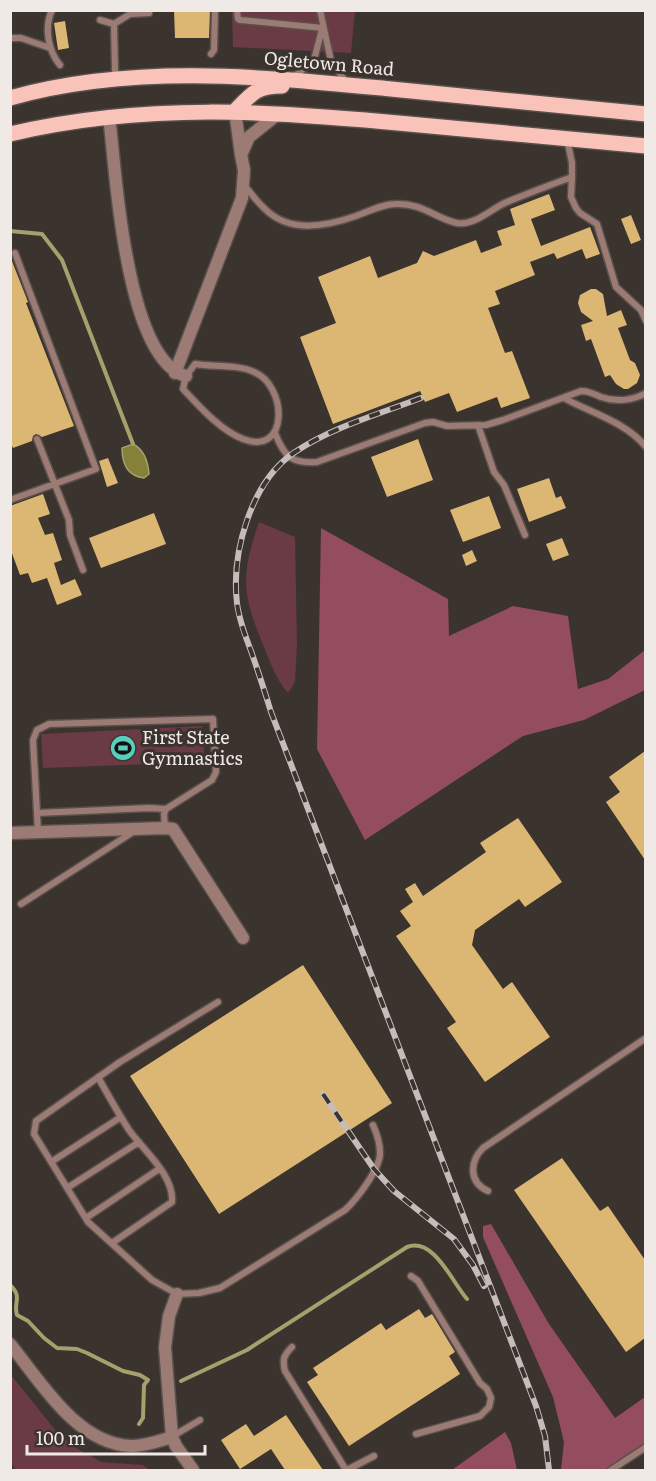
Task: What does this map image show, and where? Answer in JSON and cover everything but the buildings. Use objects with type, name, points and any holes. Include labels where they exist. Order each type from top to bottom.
[{"type":"main road","points":[[14,98],[60,78],[166,66],[247,67],[292,79]]},
{"type":"main road","name":"Ogletown Road","points":[[14,98],[88,83],[130,78],[211,75],[292,79],[645,114]]},
{"type":"main road","points":[[235,111],[260,88],[348,85]]},
{"type":"main road","points":[[10,134],[46,125],[109,116],[235,111],[645,146]]},
{"type":"main road","points":[[603,142],[624,151],[645,156]]},
{"type":"street","points":[[109,116],[132,286],[153,344],[158,353],[181,375],[238,212],[244,184],[235,111]]},
{"type":"street","points":[[241,154],[249,137],[279,113]]},
{"type":"street","points":[[10,833],[139,828],[173,829],[243,938]]},
{"type":"street","points":[[177,1294],[169,1316],[165,1347],[172,1437],[194,1470]]},
{"type":"street","points":[[10,1344],[65,1412],[102,1440],[132,1446],[148,1445],[172,1437]]},
{"type":"lane","points":[[52,10],[47,22],[50,48],[60,65]]},
{"type":"lane","points":[[211,54],[214,50],[215,10]]},
{"type":"lane","points":[[237,10],[240,20],[322,28]]},
{"type":"lane","points":[[320,10],[331,62],[348,85]]},
{"type":"lane","points":[[100,20],[114,24],[130,15],[149,13]]},
{"type":"lane","points":[[114,24],[116,71]]},
{"type":"lane","points":[[292,79],[314,60],[322,28]]},
{"type":"lane","points":[[10,38],[21,38],[50,48]]},
{"type":"lane","points":[[566,139],[572,163],[571,197],[580,213],[597,224],[616,287],[641,310],[645,321]]},
{"type":"lane","points":[[244,184],[276,218],[302,226],[317,226],[396,204],[416,206],[456,223],[464,222],[480,217],[504,203],[572,177]]},
{"type":"lane","points":[[10,500],[96,469],[41,333],[15,253]]},
{"type":"lane","points":[[195,364],[244,368],[256,372],[264,377],[276,398],[279,423],[274,433],[267,440],[256,442],[243,439],[228,431],[183,389],[181,375],[195,364]]},
{"type":"lane","points":[[274,433],[283,452],[296,461],[317,462],[425,423],[447,426],[478,425],[503,420],[581,391],[611,400],[625,399],[645,393]]},
{"type":"lane","points":[[564,398],[627,430],[638,437],[645,447]]},
{"type":"lane","points":[[478,425],[494,472],[504,484],[525,535]]},
{"type":"lane","points":[[38,439],[69,520],[70,535],[83,570]]},
{"type":"lane","points":[[37,813],[166,809],[212,780],[216,771],[213,719],[49,724],[37,730],[33,740],[38,832]]},
{"type":"lane","points":[[165,828],[166,809]]},
{"type":"lane","points":[[21,904],[139,828]]},
{"type":"lane","points":[[218,1002],[120,1062],[36,1120],[34,1134],[86,1218],[152,1280],[177,1294],[210,1291],[230,1283],[345,1210],[356,1199],[380,1156],[379,1140],[373,1125]]},
{"type":"lane","points":[[488,1191],[481,1188],[473,1169],[474,1158],[483,1148],[645,1038]]},
{"type":"lane","points":[[98,1077],[121,1117],[159,1169],[172,1193],[172,1202],[112,1243]]},
{"type":"lane","points":[[51,1162],[121,1117]]},
{"type":"lane","points":[[67,1188],[139,1142]]},
{"type":"lane","points":[[86,1218],[159,1169]]},
{"type":"lane","points":[[411,1276],[418,1281],[491,1398],[489,1407],[480,1416],[417,1434]]},
{"type":"lane","points":[[292,1347],[285,1354],[282,1372],[346,1470],[374,1456]]},
{"type":"lane","points":[[172,1437],[200,1420]]},
{"type":"lane","points":[[611,1470],[645,1447]]},
{"type":"shaded area","points":[[232,11],[355,11],[351,53],[233,47]]},
{"type":"shaded area","points":[[133,444],[143,453],[147,461],[149,474],[144,478],[133,475],[124,464],[122,448]]},
{"type":"shaded area","points":[[259,522],[295,537],[297,645],[295,682],[288,693],[272,665],[251,613],[248,599],[246,572]]},
{"type":"shaded area","points":[[321,528],[448,599],[449,636],[513,606],[568,616],[578,689],[608,679],[645,650],[645,690],[584,720],[523,736],[365,840],[317,749]]},
{"type":"shaded area","name":"First State Gymnastics","points":[[202,726],[205,762],[43,768],[41,734]]},
{"type":"shaded area","points":[[491,1224],[549,1324],[615,1418],[645,1397],[645,1449],[619,1470],[561,1470],[564,1442],[553,1397],[483,1237],[483,1226]]},
{"type":"shaded area","points":[[11,1375],[56,1431],[74,1447],[102,1462],[143,1465],[150,1470],[16,1470],[11,1463]]},
{"type":"shaded area","points":[[505,1432],[511,1443],[517,1470],[452,1470]]},
{"type":"waterway","points":[[10,231],[42,234],[62,260],[133,444]]},
{"type":"waterway","points":[[181,1381],[247,1350],[407,1247],[417,1246],[434,1255],[467,1299]]},
{"type":"waterway","points":[[10,1285],[17,1296],[17,1315],[28,1321],[57,1348],[77,1349],[148,1380],[144,1385],[143,1418],[139,1424]]},
{"type":"railway","points":[[421,398],[325,435],[295,452],[280,465],[256,499],[247,520],[237,562],[237,603],[242,627],[271,712],[536,1406],[545,1436],[549,1470]]},
{"type":"railway","points":[[323,1094],[374,1169],[394,1191],[454,1239],[473,1265],[484,1286]]},
{"type":"place","name":"First State Gymnastics","points":[[123,748]]}]
